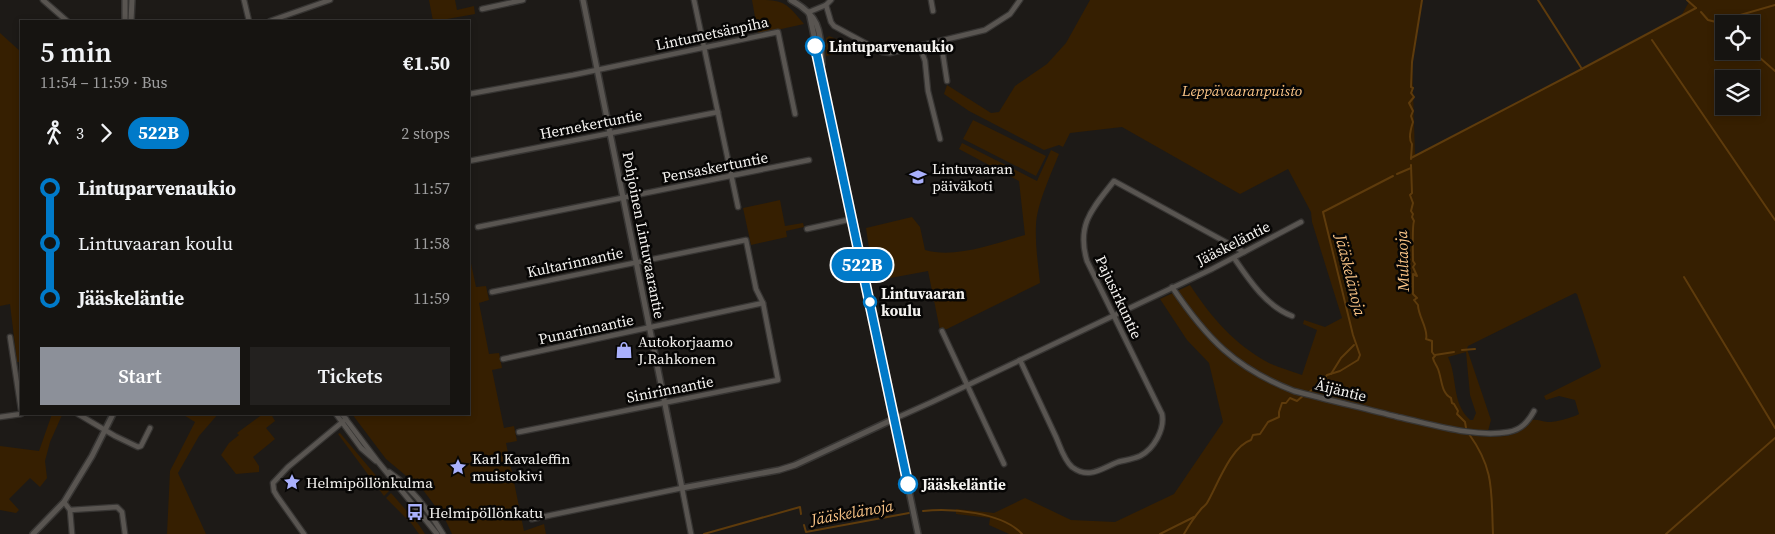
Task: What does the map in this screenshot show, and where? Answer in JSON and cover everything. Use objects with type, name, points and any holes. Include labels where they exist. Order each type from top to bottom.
[{"type":"street","points":[[43,0],[66,20]]},
{"type":"street","points":[[49,5],[52,0]]},
{"type":"street","points":[[125,20],[126,0]]},
{"type":"street","points":[[131,20],[132,0]]},
{"type":"street","points":[[244,0],[249,20]]},
{"type":"street","points":[[273,20],[330,0]]},
{"type":"street","points":[[482,9],[523,0]]},
{"type":"street","name":"Pohjoinen Lintuvaarantie","points":[[584,0],[691,534]]},
{"type":"street","points":[[694,0],[738,207]]},
{"type":"street","points":[[791,0],[809,12],[918,534]]},
{"type":"street","points":[[809,12],[826,5],[831,0]]},
{"type":"street","points":[[931,0],[933,11]]},
{"type":"street","points":[[826,5],[830,22],[834,26],[882,52],[890,53],[985,30],[1010,14],[1020,0]]},
{"type":"street","name":"Lintumetsänpiha","points":[[470,94],[778,32],[795,114]]},
{"type":"street","points":[[941,42],[947,81]]},
{"type":"street","points":[[920,47],[928,92],[940,139]]},
{"type":"street","name":"Hernekertuntie","points":[[470,161],[718,112]]},
{"type":"street","name":"Pensaskertuntie","points":[[478,227],[810,160]]},
{"type":"street","name":"Pajusirkuntie","points":[[1020,360],[1063,453],[1074,468],[1087,473],[1094,473],[1118,462],[1142,455],[1155,441],[1163,425],[1162,414],[1091,272],[1083,237],[1090,212],[1114,181],[1244,252]]},
{"type":"street","points":[[807,229],[852,219]]},
{"type":"street","name":"Jääskeläntie","points":[[532,519],[795,465],[967,386],[1234,258],[1301,222]]},
{"type":"street","name":"Kultarinnantie","points":[[492,292],[746,240],[756,289],[763,303]]},
{"type":"street","points":[[1234,258],[1253,285],[1283,312],[1292,316]]},
{"type":"street","name":"Äijäntie","points":[[1172,287],[1209,337],[1225,352],[1253,372],[1272,382],[1294,390],[1436,426],[1466,431],[1499,433],[1514,431],[1526,423],[1534,411]]},
{"type":"street","name":"Punarinnantie","points":[[503,359],[763,303]]},
{"type":"street","name":"Sinirinnantie","points":[[519,432],[778,380],[763,303]]},
{"type":"street","points":[[942,331],[1004,464]]},
{"type":"street","points":[[10,337],[20,405]]},
{"type":"street","points":[[0,417],[20,412]]},
{"type":"street","points":[[80,415],[138,447],[141,446],[150,428]]},
{"type":"street","points":[[33,534],[64,502],[92,456],[112,415]]},
{"type":"street","points":[[337,415],[438,534]]},
{"type":"street","points":[[342,415],[344,421]]},
{"type":"street","points":[[304,534],[277,496],[273,483],[288,467],[344,421]]},
{"type":"street","points":[[385,470],[399,479],[420,500],[443,534]]},
{"type":"street","points":[[64,502],[70,510],[72,534]]},
{"type":"street","points":[[70,510],[117,507],[122,512],[125,534]]},
{"type":"green space","points":[[429,0],[455,0],[457,10],[474,6],[475,14],[447,20],[433,20]]},
{"type":"green space","points":[[752,0],[770,0],[782,3],[792,10],[804,24],[758,34]]},
{"type":"green space","name":"Leppävaaranpuisto","points":[[1090,0],[1422,0],[1412,59],[1415,156],[1681,16],[1689,2],[1687,0],[1775,0],[1775,534],[1009,534],[989,525],[990,518],[956,514],[956,509],[994,513],[1025,498],[1071,520],[1115,522],[1174,494],[1223,422],[1209,363],[1187,340],[1160,299],[1190,285],[1215,319],[1245,348],[1269,363],[1302,375],[1317,330],[1303,324],[1304,320],[1325,327],[1342,318],[1312,222],[1311,212],[1288,169],[1240,194],[1122,127],[1070,133],[1063,147],[1059,145],[1044,150],[969,111],[944,94],[947,85],[991,113],[999,112],[1015,86],[1047,64],[1066,43]],"holes":[[[1575,293],[1577,294],[1601,366],[1544,396],[1546,400],[1559,396],[1575,400],[1579,414],[1555,422],[1532,420],[1521,431],[1514,434],[1492,437],[1451,432],[1340,405],[1348,403],[1439,425],[1488,431],[1491,420],[1467,349],[1468,346]],[[1466,352],[1470,395],[1476,413],[1473,420],[1470,420],[1460,406],[1448,357]]]},
{"type":"green space","points":[[0,33],[20,51],[20,362],[17,362],[10,304],[0,306]]},
{"type":"green space","points":[[829,36],[851,45],[849,51],[826,56],[826,38]]},
{"type":"green space","points":[[973,120],[1046,156],[1036,176],[963,139]]},
{"type":"green space","points":[[962,143],[1037,181],[1051,150],[1059,154],[1045,189],[1037,217],[1036,239],[1040,283],[947,329],[940,330],[928,271],[874,281],[866,228],[912,217],[920,227],[925,250],[950,253],[989,246],[1025,235],[1019,181],[959,149]]},
{"type":"green space","points":[[780,200],[785,226],[803,223],[804,227],[786,231],[787,237],[751,245],[743,208]]},
{"type":"green space","points":[[470,259],[476,287],[486,286],[489,300],[479,303],[489,354],[499,353],[502,368],[492,370],[504,428],[514,426],[517,441],[506,443],[524,531],[544,524],[546,534],[452,534],[445,519],[423,490],[386,459],[353,415],[470,415]]},
{"type":"green space","points":[[52,415],[62,415],[50,442],[45,461],[47,478],[40,487],[30,478],[9,499],[19,510],[16,513],[0,510],[0,446],[39,451]]},
{"type":"green space","points":[[184,415],[217,415],[199,436],[178,473],[206,534],[167,534],[170,471],[195,422]]},
{"type":"green space","points":[[262,415],[272,415],[275,421],[266,428],[275,439],[253,457],[259,466],[259,472],[236,474],[221,455],[229,443],[239,435],[237,433]]},
{"type":"green space","points":[[340,433],[389,491],[384,496],[338,434]]},
{"type":"green space","points":[[391,493],[425,534],[419,534],[411,523],[386,498]]},
{"type":"waterway","name":"Multaoja","points":[[1411,159],[1412,144],[1410,136],[1413,111],[1409,103],[1414,97],[1411,93],[1413,88],[1411,87],[1412,62],[1422,0]]},
{"type":"waterway","points":[[1538,0],[1582,69]]},
{"type":"waterway","points":[[1687,0],[1696,8]]},
{"type":"waterway","points":[[1701,12],[1708,20],[1716,22],[1775,5]]},
{"type":"waterway","points":[[1411,158],[1696,8]]},
{"type":"waterway","points":[[1652,40],[1775,220]]},
{"type":"waterway","points":[[1760,58],[1775,71]]},
{"type":"waterway","name":"Multaoja","points":[[1411,165],[1412,193],[1410,195],[1413,203],[1411,211],[1414,221],[1413,261],[1415,264],[1413,267],[1417,276],[1413,274],[1413,294],[1417,298],[1414,300],[1418,305],[1427,335],[1426,339],[1432,341],[1432,352],[1435,356],[1433,358],[1445,393],[1451,398],[1458,411],[1457,414],[1465,422],[1466,428]]},
{"type":"waterway","name":"Jääskelänoja","points":[[1397,174],[1411,168]]},
{"type":"waterway","name":"Jääskelänoja","points":[[1308,393],[1323,381],[1327,375],[1340,371],[1358,360],[1360,355],[1353,335],[1323,212],[1393,176]]},
{"type":"waterway","points":[[1684,277],[1775,428]]},
{"type":"waterway","points":[[1331,374],[1341,358],[1354,345]]},
{"type":"waterway","points":[[1462,350],[1475,349]]},
{"type":"waterway","points":[[1435,355],[1454,352]]},
{"type":"waterway","name":"Jääskelänoja","points":[[1184,534],[1195,517],[1207,504],[1225,467],[1237,450],[1251,440],[1253,435],[1260,434],[1268,422],[1279,417],[1282,403],[1286,403],[1290,398],[1297,401],[1304,395]]},
{"type":"waterway","name":"Multaoja","points":[[1469,434],[1483,459],[1490,482],[1493,534]]},
{"type":"waterway","points":[[1666,534],[1775,438]]},
{"type":"waterway","name":"Jääskelänoja","points":[[704,534],[800,507],[801,514]]},
{"type":"waterway","name":"Jääskelänoja","points":[[923,511],[961,511],[989,516],[1002,521],[1022,534]]},
{"type":"waterway","name":"Jääskelänoja","points":[[804,525],[806,532],[909,513]]},
{"type":"waterway","name":"Jääskelänoja","points":[[1160,534],[1194,517]]},
{"type":"bus line","name":"522B","points":[[815,46],[908,484]]},
{"type":"place","name":"Lintuparvenaukio","points":[[815,46]]},
{"type":"place","name":"Lintuvaaran päiväkoti","points":[[918,177]]},
{"type":"place","name":"Lintuvaaran koulu","points":[[870,302]]},
{"type":"place","name":"Autokorjaamo J.Rahkonen","points":[[624,350]]},
{"type":"place","name":"Karl Kavaleffin muistokivi","points":[[458,467]]},
{"type":"place","name":"Helmipöllönkulma","points":[[292,482]]},
{"type":"place","name":"Jääskeläntie","points":[[908,484]]},
{"type":"place","name":"Helmipöllönkatu","points":[[415,512]]}]
